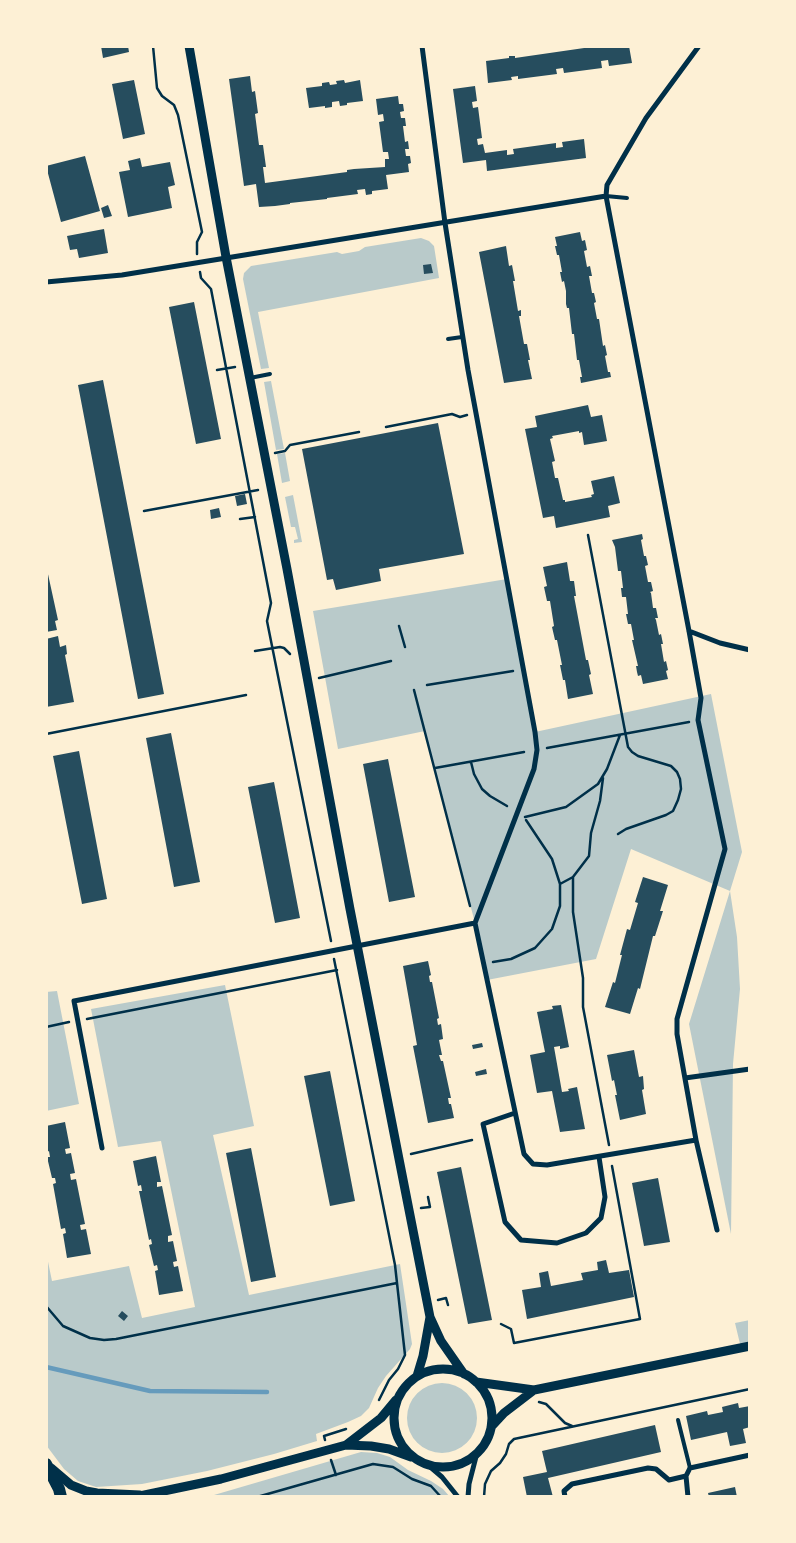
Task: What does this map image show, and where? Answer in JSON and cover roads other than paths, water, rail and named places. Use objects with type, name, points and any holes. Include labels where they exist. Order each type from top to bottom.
[{"type":"main road","points":[[47,1465],[60,1489],[61,1497]]},
{"type":"street","points":[[190,46],[226,258],[287,569],[357,947],[430,1317],[441,1341],[464,1374]]},
{"type":"street","points":[[422,46],[462,337],[537,750],[534,769],[475,923],[524,1154],[533,1164],[548,1165],[696,1140]]},
{"type":"street","points":[[699,46],[646,118],[607,184],[606,196],[689,631],[701,698],[698,720],[725,849],[677,1019],[677,1034],[696,1140],[717,1230]]},
{"type":"street","points":[[46,282],[122,275],[606,196]]},
{"type":"street","points":[[689,631],[720,643],[750,650]]},
{"type":"street","points":[[102,1148],[74,1001],[475,923]]},
{"type":"street","points":[[685,1078],[750,1069]]},
{"type":"street","points":[[515,1113],[482,1124],[506,1222],[521,1240],[557,1243],[586,1233],[601,1218],[605,1197],[599,1157]]},
{"type":"street","points":[[417,1376],[423,1356],[430,1317]]},
{"type":"street","points":[[476,1382],[534,1390],[750,1346]]},
{"type":"street","points":[[346,1445],[381,1418],[398,1398],[404,1387],[417,1376],[433,1370],[449,1369],[464,1374],[476,1382],[487,1396],[492,1410],[492,1427]]},
{"type":"street","points":[[428,1465],[446,1467],[462,1464],[478,1453],[486,1443],[492,1427],[504,1413],[534,1390]]},
{"type":"street","points":[[398,1398],[394,1415],[395,1431],[402,1446],[414,1458]]},
{"type":"street","points":[[47,1465],[71,1485],[86,1491],[137,1496],[221,1479],[346,1445],[389,1449],[414,1458],[428,1465],[442,1477],[458,1497]]},
{"type":"street","points":[[468,1497],[469,1484],[478,1453]]},
{"type":"street","points":[[680,1497],[688,1496],[686,1476],[690,1468],[750,1456]]},
{"type":"street","points":[[565,1497],[564,1491],[572,1484],[648,1468],[656,1469],[669,1480],[686,1476]]},
{"type":"lane","points":[[606,196],[627,198]]},
{"type":"lane","points":[[448,339],[453,340],[462,337]]},
{"type":"lane","points":[[250,378],[270,374]]},
{"type":"lane","points":[[678,1420],[690,1468]]},
{"type":"waterway","points":[[46,1367],[150,1391],[267,1392]]}]
